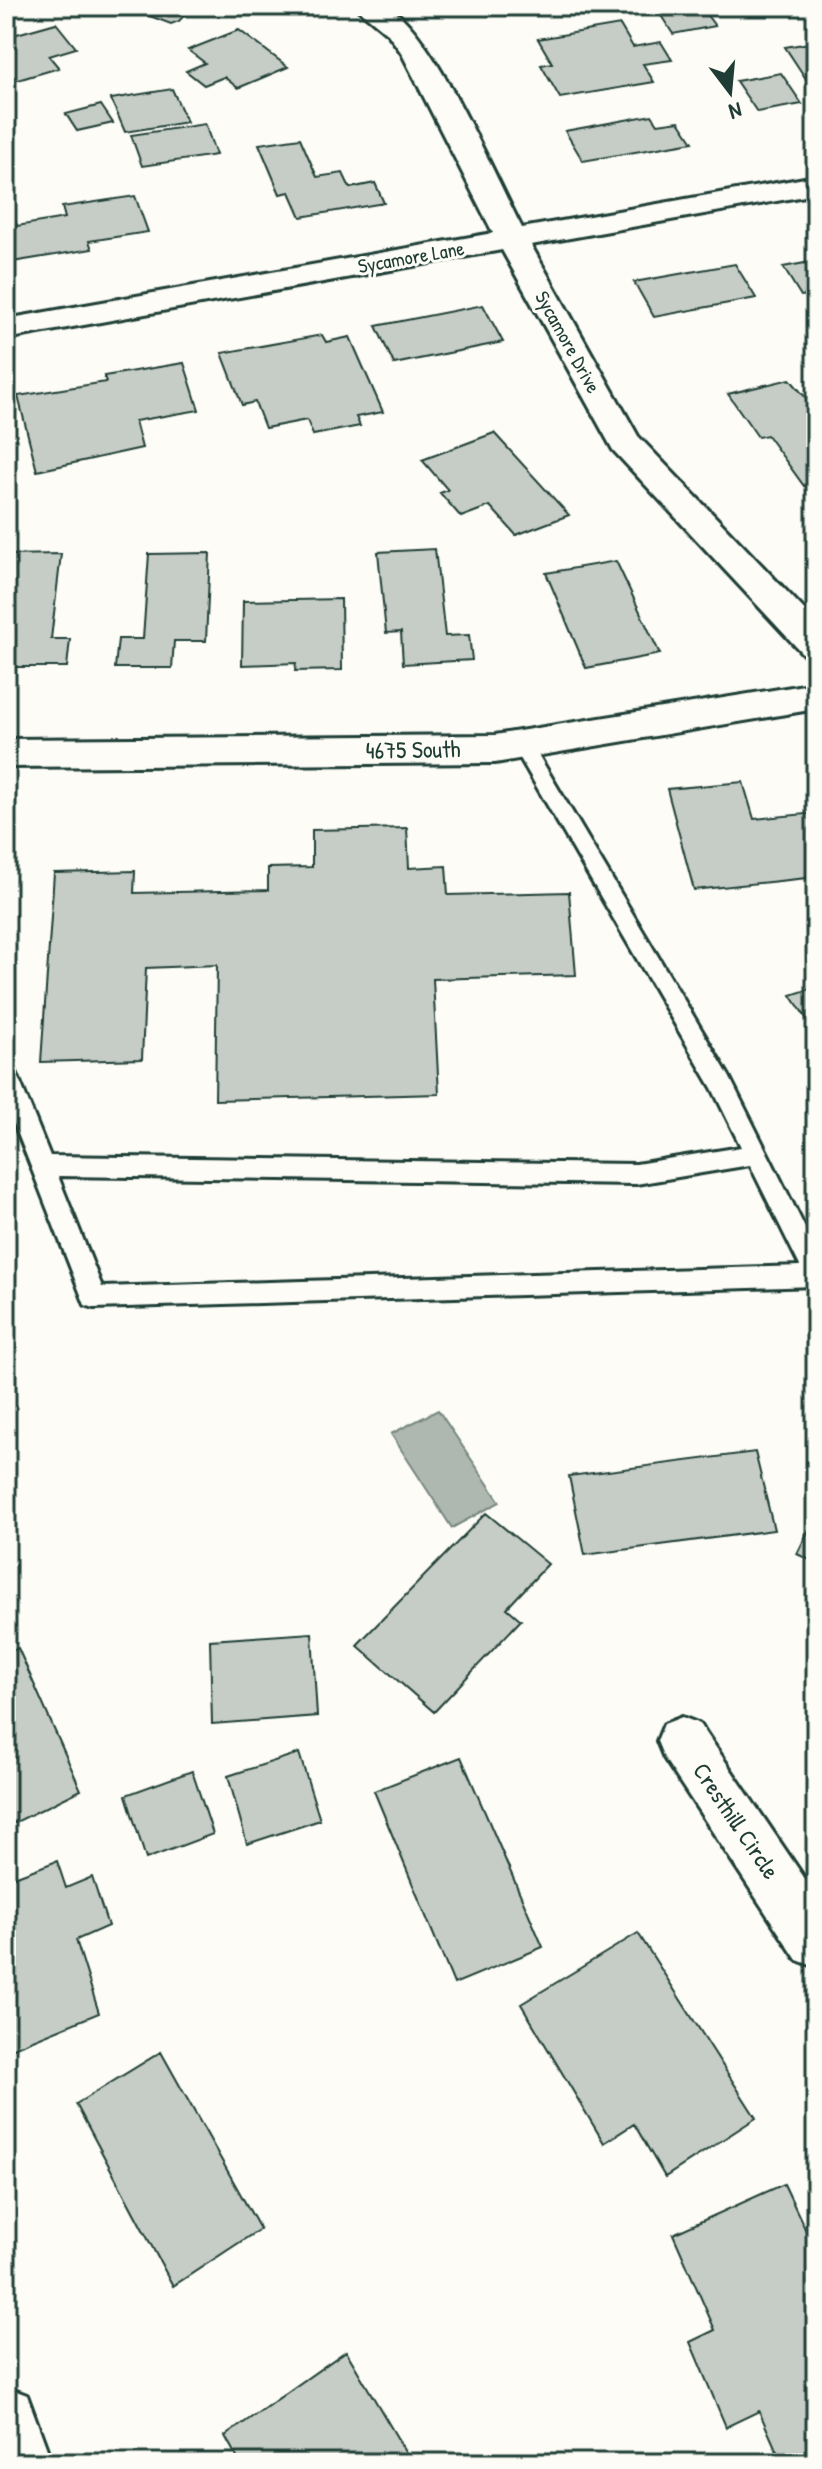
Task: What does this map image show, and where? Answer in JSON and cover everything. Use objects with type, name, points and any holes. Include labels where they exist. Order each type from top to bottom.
[{"type":"street","name":"Sycamore Drive","points":[[368,6],[398,28],[410,45],[625,442],[816,645]]},
{"type":"street","name":"Sycamore Lane","points":[[6,329],[816,185]]},
{"type":"street","name":"4675 South","points":[[6,753],[466,750],[523,746],[816,696]]},
{"type":"street","name":"Cresthill Circle","points":[[682,1741],[816,1941]]},
{"type":"street","points":[[6,2416],[22,2463]]},
{"type":"lane","points":[[6,1074],[94,1298],[816,1275],[721,1083],[523,746]]},
{"type":"lane","points":[[42,1166],[636,1174],[757,1154]]},
{"type":"shaded area","points":[[438,1410],[500,1502],[452,1528],[391,1434]]},
{"type":"building","points":[[123,6],[193,6],[179,21],[171,24]]},
{"type":"building","points":[[700,6],[715,26],[673,34],[658,11]]},
{"type":"building","points":[[56,23],[76,48],[49,56],[59,68],[14,81],[6,72],[6,37]]},
{"type":"building","points":[[620,25],[633,47],[661,42],[672,60],[643,64],[654,82],[560,98],[541,65],[552,63],[538,39]]},
{"type":"building","points":[[239,30],[288,67],[238,88],[224,77],[204,85],[186,71],[205,63],[188,50]]},
{"type":"building","points":[[816,42],[816,94],[785,47]]},
{"type":"building","points":[[781,73],[802,104],[757,112],[736,81]]},
{"type":"building","points":[[172,89],[187,122],[125,132],[111,99]]},
{"type":"building","points":[[101,105],[113,123],[77,131],[66,114]]},
{"type":"building","points":[[652,115],[658,124],[679,121],[693,142],[583,161],[565,131]]},
{"type":"building","points":[[205,124],[216,155],[142,166],[131,135]]},
{"type":"building","points":[[300,138],[317,177],[343,173],[350,188],[375,183],[384,203],[301,217],[290,192],[280,194],[259,144]]},
{"type":"building","points":[[135,196],[148,232],[89,241],[92,249],[6,263],[6,217],[13,216],[17,226],[65,218],[62,207]]},
{"type":"building","points":[[816,261],[816,294],[801,296],[783,267]]},
{"type":"building","points":[[735,264],[756,298],[654,317],[634,282]]},
{"type":"building","points":[[483,305],[503,342],[394,364],[376,326]]},
{"type":"building","points":[[322,335],[326,342],[350,337],[383,412],[356,417],[360,426],[313,435],[307,420],[265,428],[255,402],[242,405],[222,353]]},
{"type":"building","points":[[184,363],[199,410],[135,421],[142,448],[37,471],[18,396],[106,382],[104,376]]},
{"type":"building","points":[[790,379],[816,410],[816,483],[804,486],[767,435],[758,437],[728,394]]},
{"type":"building","points":[[494,433],[569,515],[516,535],[490,506],[461,517],[440,493],[448,490],[422,460]]},
{"type":"building","points":[[435,549],[445,636],[469,635],[472,660],[403,664],[401,632],[386,633],[378,552]]},
{"type":"building","points":[[210,553],[206,641],[174,641],[172,668],[115,668],[118,639],[143,639],[149,554]]},
{"type":"building","points":[[61,554],[51,639],[70,639],[67,667],[7,667],[11,639],[6,639],[6,555]]},
{"type":"building","points":[[616,561],[660,654],[586,668],[546,573]]},
{"type":"building","points":[[341,599],[342,670],[295,671],[296,663],[242,665],[243,601]]},
{"type":"building","points":[[743,782],[754,819],[816,813],[816,877],[694,890],[667,789]]},
{"type":"building","points":[[407,828],[409,868],[446,866],[448,895],[569,892],[576,975],[433,979],[439,1094],[215,1100],[217,965],[146,968],[142,1059],[41,1062],[54,873],[135,871],[134,893],[268,890],[268,868],[312,867],[312,830]]},
{"type":"building","points":[[816,987],[816,1033],[791,995]]},
{"type":"building","points":[[755,1452],[774,1530],[585,1555],[569,1476]]},
{"type":"building","points":[[486,1513],[548,1564],[507,1608],[521,1620],[434,1712],[357,1645]]},
{"type":"building","points":[[816,1515],[816,1563],[797,1554]]},
{"type":"building","points":[[312,1633],[317,1716],[212,1724],[210,1640]]},
{"type":"building","points":[[18,1648],[81,1790],[6,1827],[6,1653]]},
{"type":"building","points":[[299,1753],[320,1820],[247,1844],[228,1776]]},
{"type":"building","points":[[461,1757],[543,1947],[454,1984],[374,1791]]},
{"type":"building","points":[[192,1771],[213,1834],[146,1859],[126,1795]]},
{"type":"building","points":[[57,1861],[66,1888],[92,1877],[108,1926],[76,1940],[99,2013],[6,2051],[6,1880]]},
{"type":"building","points":[[638,1933],[756,2118],[665,2177],[634,2124],[604,2143],[521,2004]]},
{"type":"building","points":[[161,2052],[260,2229],[173,2286],[76,2104]]},
{"type":"building","points":[[784,2184],[816,2252],[816,2454],[797,2463],[782,2463],[759,2411],[726,2427],[690,2342],[715,2330],[673,2234]]},
{"type":"building","points":[[346,2351],[412,2463],[240,2463],[225,2436]]}]
